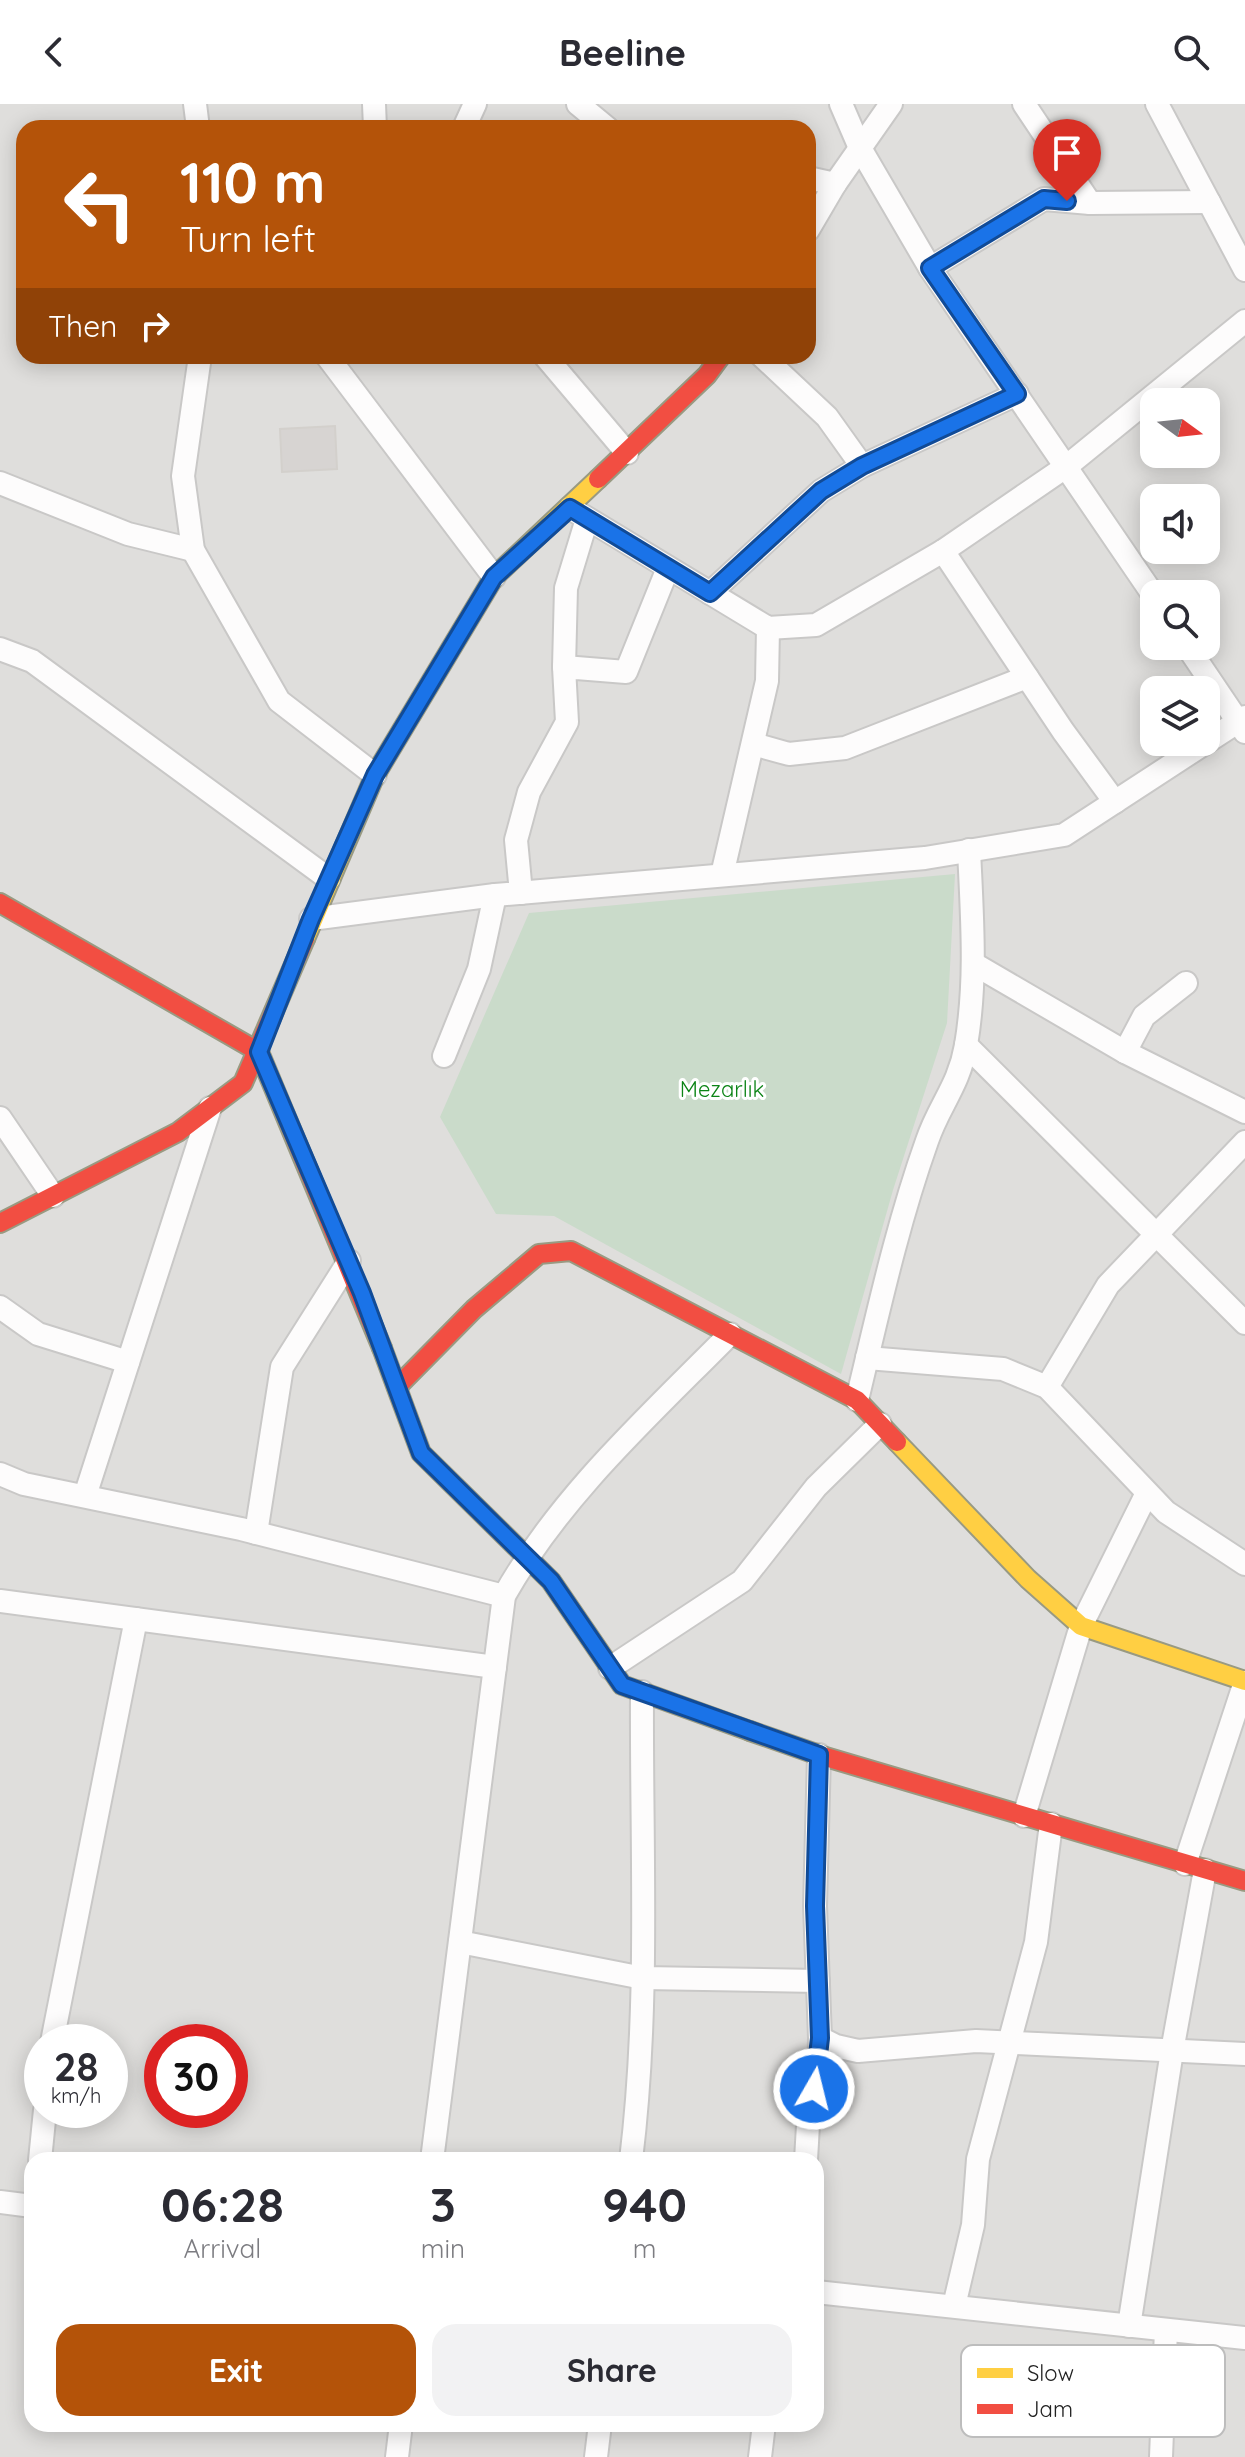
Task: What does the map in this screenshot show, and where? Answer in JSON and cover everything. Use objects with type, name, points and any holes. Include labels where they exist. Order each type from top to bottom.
[{"type":"street","points":[[578,104],[597,120]]},
{"type":"street","points":[[841,104],[860,148],[930,268],[1143,580]]},
{"type":"street","points":[[816,216],[891,104]]},
{"type":"street","points":[[1024,104],[1090,203]]},
{"type":"street","points":[[1157,104],[1245,270]]},
{"type":"street","points":[[816,180],[835,184]]},
{"type":"street","points":[[930,268],[1044,199],[1090,203],[1209,202]]},
{"type":"street","points":[[578,514],[768,628],[816,625],[943,551],[1067,466],[1245,322]]},
{"type":"street","points":[[199,364],[183,476],[193,550],[279,701],[375,775]]},
{"type":"street","points":[[333,364],[494,577]]},
{"type":"street","points":[[552,364],[627,453]]},
{"type":"street","points":[[0,1223],[178,1132],[243,1083],[259,1052],[311,919],[375,775],[494,577],[578,514],[627,453],[715,364]]},
{"type":"street","points":[[771,364],[827,417],[862,466]]},
{"type":"street","points":[[710,593],[821,491],[862,466],[1017,394]]},
{"type":"street","points":[[0,483],[128,534],[193,550]]},
{"type":"street","points":[[521,893],[516,840],[529,792],[567,722],[564,667],[566,588],[578,514]]},
{"type":"street","points":[[943,551],[1115,802]]},
{"type":"street","points":[[564,667],[626,672],[668,568]]},
{"type":"street","points":[[722,875],[767,681],[768,628]]},
{"type":"street","points":[[0,649],[32,661],[329,879]]},
{"type":"street","points":[[311,919],[495,895],[925,858],[1064,835],[1243,724],[1197,660]]},
{"type":"street","points":[[753,744],[789,754],[845,748],[1027,677]]},
{"type":"street","points":[[857,1400],[893,1250],[928,1137],[958,1082],[966,1045],[974,964],[969,850]]},
{"type":"street","points":[[444,1056],[479,969],[495,895]]},
{"type":"street","points":[[0,903],[259,1052],[349,1261],[421,1453],[551,1581],[622,1685],[819,1755],[1245,1881]]},
{"type":"street","points":[[974,964],[1125,1052],[1245,1112]]},
{"type":"street","points":[[1125,1052],[1144,1016],[1186,983]]},
{"type":"street","points":[[966,1045],[1154,1236],[1245,1323]]},
{"type":"street","points":[[85,1496],[210,1108]]},
{"type":"street","points":[[0,1118],[53,1196]]},
{"type":"street","points":[[1047,1387],[1108,1285],[1245,1142]]},
{"type":"street","points":[[397,1387],[474,1309],[539,1254],[571,1251],[857,1400],[1028,1579],[1081,1626],[1245,1682],[1195,1867],[1172,2051],[1129,2326]]},
{"type":"street","points":[[256,1533],[282,1367],[349,1261]]},
{"type":"street","points":[[0,1307],[38,1334],[128,1362]]},
{"type":"street","points":[[433,2152],[504,1596],[526,1557],[606,1460],[730,1334]]},
{"type":"street","points":[[867,1358],[1003,1369],[1047,1387],[1166,1512],[1245,1564]]},
{"type":"street","points":[[610,1668],[742,1581],[816,1487],[880,1424]]},
{"type":"street","points":[[0,1474],[24,1484],[256,1533],[504,1596]]},
{"type":"street","points":[[1024,1816],[1081,1626],[1147,1493]]},
{"type":"street","points":[[0,1601],[495,1667]]},
{"type":"street","points":[[56,2024],[136,1619]]},
{"type":"street","points":[[632,2152],[638,2103],[643,1978],[642,1692]]},
{"type":"street","points":[[806,2152],[809,2107],[819,2071],[815,1906],[819,1755]]},
{"type":"street","points":[[954,2306],[973,2225],[978,2159],[1036,1942],[1051,1824]]},
{"type":"street","points":[[460,1942],[643,1978],[818,1981]]},
{"type":"street","points":[[820,2038],[858,2051],[976,2041],[1245,2054]]},
{"type":"street","points":[[41,2152],[43,2128]]},
{"type":"street","points":[[0,2202],[24,2205]]},
{"type":"street","points":[[824,2293],[1245,2338]]},
{"type":"street","points":[[1165,2345],[1166,2330]]},
{"type":"street","points":[[397,2457],[400,2432]]},
{"type":"street","points":[[596,2457],[599,2432]]},
{"type":"street","points":[[760,2457],[763,2432]]},
{"type":"street","points":[[1161,2457],[1162,2437]]},
{"type":"shaded area","points":[[0,104],[1245,104],[1245,2457],[0,2457]]},
{"type":"green space","name":"Mezarlık","points":[[955,874],[947,1023],[893,1190],[841,1374],[554,1216],[496,1214],[440,1117],[529,913]]},
{"type":"building","points":[[335,426],[337,469],[282,472],[280,429]]},
{"type":"traffic: slow","points":[[305,939],[375,775],[494,577],[598,479]]},
{"type":"traffic: slow","points":[[382,1348],[421,1453],[551,1581],[622,1685],[750,1731]]},
{"type":"traffic: slow","points":[[897,1442],[1028,1579],[1081,1626],[1245,1681]]},
{"type":"traffic: jam","points":[[598,479],[715,364]]},
{"type":"traffic: jam","points":[[0,903],[259,1052],[382,1348]]},
{"type":"traffic: jam","points":[[0,1223],[178,1132],[243,1083],[305,939]]},
{"type":"traffic: jam","points":[[397,1387],[474,1309],[539,1254],[571,1251],[857,1400],[897,1442]]},
{"type":"traffic: jam","points":[[750,1731],[819,1755],[1245,1881]]},
{"type":"route","points":[[814,2089],[819,2071],[820,2038],[815,1906],[819,1755],[622,1685],[551,1581],[421,1453],[362,1293],[259,1052],[311,919],[375,775],[494,577],[570,508],[710,593],[821,491],[862,466],[1017,394],[930,268],[1044,199],[1067,201]]}]
